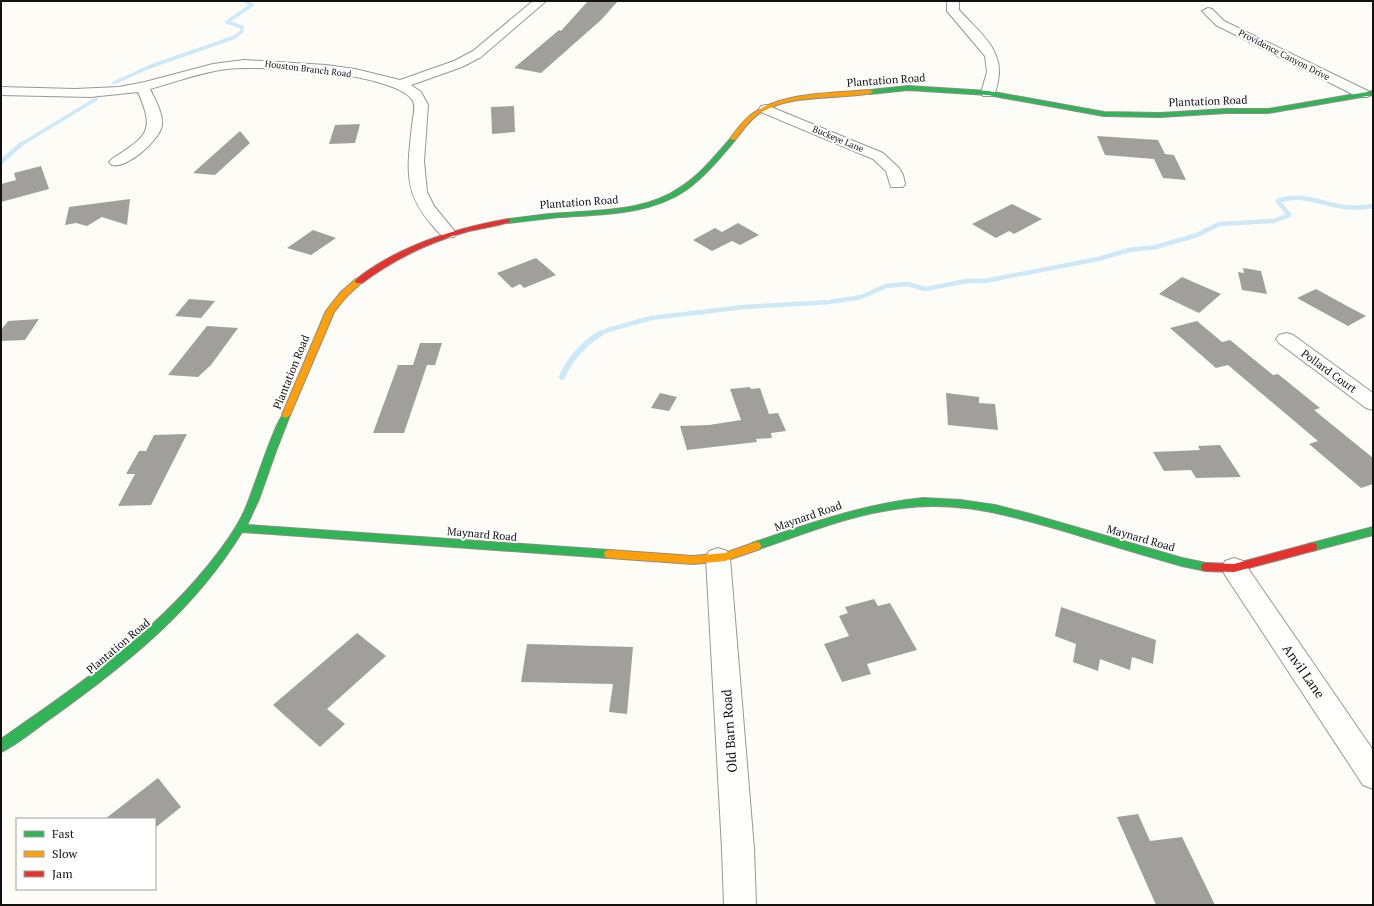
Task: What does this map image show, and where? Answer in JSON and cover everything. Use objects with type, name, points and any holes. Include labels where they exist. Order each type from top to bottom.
[{"type":"street","points":[[402,84],[458,64],[478,54],[540,1]]},
{"type":"street","points":[[953,1],[953,11],[989,51],[993,58],[993,74],[988,93]]},
{"type":"street","name":"Providence Canyon Drive","points":[[1208,11],[1220,23],[1368,93]]},
{"type":"street","name":"Houston Branch Road","points":[[1,91],[102,91],[143,86],[213,68],[238,64],[263,63],[363,75],[390,80],[402,84],[414,93],[421,105],[418,133],[417,182],[419,192],[427,207],[448,233]]},
{"type":"street","points":[[117,162],[138,147],[153,130],[155,119],[143,86]]},
{"type":"street","name":"Plantation Road","points":[[1,746],[91,684],[158,630],[222,558],[240,528],[261,485],[276,440],[320,332],[333,306],[363,278],[389,260],[417,246],[448,233],[518,219],[622,212],[665,200],[699,178],[720,157],[748,120],[766,108],[781,103],[808,98],[908,88],[988,93],[1089,112],[1140,115],[1268,111],[1368,93]]},
{"type":"street","name":"Buckeye Lane","points":[[766,108],[878,156],[891,167],[897,178],[897,184]]},
{"type":"street","name":"Pollard Court","points":[[1286,339],[1373,403]]},
{"type":"street","name":"Maynard Road","points":[[240,528],[693,560],[725,557],[848,515],[878,508],[922,502],[958,502],[981,504],[1012,512],[1182,562],[1211,568],[1234,568],[1373,531]]},
{"type":"street","name":"Old Barn Road","points":[[718,558],[738,849],[740,905]]},
{"type":"street","name":"Anvil Lane","points":[[1234,568],[1373,776]]},
{"type":"building","points":[[588,1],[618,1],[601,20],[541,73],[514,68],[559,30],[561,31]]},
{"type":"building","points":[[514,106],[515,132],[492,134],[491,107]]},
{"type":"building","points":[[360,124],[355,143],[329,144],[335,125]]},
{"type":"building","points":[[240,131],[250,143],[215,175],[193,173]]},
{"type":"building","points":[[1097,136],[1158,140],[1165,154],[1174,155],[1186,180],[1163,178],[1154,159],[1105,155]]},
{"type":"building","points":[[41,166],[49,189],[1,202],[1,184],[16,180],[14,173]]},
{"type":"building","points":[[130,199],[127,225],[102,217],[87,226],[76,223],[65,225],[69,207]]},
{"type":"building","points":[[1012,204],[1042,219],[1014,234],[1009,231],[996,238],[972,224]]},
{"type":"building","points":[[738,223],[759,235],[740,245],[732,241],[712,251],[693,240],[715,228],[722,232]]},
{"type":"building","points":[[313,230],[336,238],[311,255],[287,248]]},
{"type":"building","points":[[536,258],[556,275],[524,288],[520,284],[512,288],[497,273]]},
{"type":"building","points":[[1243,268],[1261,271],[1267,294],[1242,290],[1238,272],[1244,273]]},
{"type":"building","points":[[1182,277],[1221,294],[1199,313],[1159,294]]},
{"type":"building","points":[[1316,289],[1366,316],[1348,326],[1297,298]]},
{"type":"building","points":[[189,299],[215,301],[201,318],[175,316]]},
{"type":"building","points":[[39,319],[25,340],[1,341],[1,330],[8,321]]},
{"type":"building","points":[[1197,321],[1222,342],[1230,340],[1273,375],[1278,374],[1320,408],[1314,410],[1373,458],[1373,484],[1361,488],[1309,444],[1318,441],[1228,365],[1216,368],[1170,328]]},
{"type":"building","points":[[207,326],[238,328],[211,365],[198,377],[168,375]]},
{"type":"building","points":[[420,343],[442,343],[435,365],[413,365]]},
{"type":"building","points":[[398,365],[427,365],[404,433],[373,433]]},
{"type":"building","points":[[750,387],[751,389],[760,388],[769,414],[778,413],[786,431],[771,433],[772,438],[756,439],[757,442],[687,450],[680,426],[709,425],[741,420],[730,389]]},
{"type":"building","points":[[660,393],[677,397],[669,411],[651,408]]},
{"type":"building","points":[[946,393],[979,397],[979,403],[995,404],[998,430],[948,425]]},
{"type":"building","points":[[187,434],[151,505],[118,506],[135,474],[126,474],[139,451],[146,451],[154,435]]},
{"type":"building","points":[[1220,445],[1241,477],[1196,478],[1191,470],[1164,471],[1153,452],[1200,450],[1198,446]]},
{"type":"building","points":[[874,599],[878,606],[890,603],[917,650],[867,664],[871,674],[842,682],[824,644],[849,636],[839,616],[848,613],[845,607]]},
{"type":"building","points":[[1061,607],[1156,640],[1153,664],[1132,657],[1130,670],[1100,659],[1098,671],[1073,662],[1076,644],[1055,636]]},
{"type":"building","points":[[357,633],[386,656],[327,709],[345,724],[320,747],[273,705]]},
{"type":"building","points":[[527,644],[633,647],[627,714],[609,712],[613,684],[521,682]]},
{"type":"building","points":[[158,778],[181,807],[156,827],[156,818],[106,818]]},
{"type":"building","points":[[1138,814],[1150,841],[1182,837],[1215,905],[1156,905],[1117,817]]},
{"type":"waterway","points":[[114,83],[149,67],[235,37],[242,31],[242,27],[227,22],[252,5],[246,1]]},
{"type":"waterway","points":[[20,145],[96,99]]},
{"type":"waterway","points":[[1,162],[21,144]]},
{"type":"waterway","points":[[600,334],[608,330],[651,318],[744,307],[830,302],[861,297],[886,286],[907,284],[925,289],[967,281],[985,281],[1098,259],[1129,250],[1156,247],[1197,235],[1219,224],[1274,221],[1289,215],[1278,201],[1286,199],[1301,198],[1347,207],[1373,206]]},
{"type":"waterway","points":[[562,377],[578,352],[589,341],[601,333]]},
{"type":"traffic: fast","points":[[870,92],[908,88],[988,93],[1104,114],[1160,115],[1226,111],[1268,111],[1373,93]]},
{"type":"traffic: fast","points":[[508,221],[543,216],[632,209],[658,202],[683,189],[708,169],[733,139]]},
{"type":"traffic: fast","points":[[1,746],[103,673],[167,618],[196,588],[222,556],[249,513],[271,451],[286,415]]},
{"type":"traffic: fast","points":[[756,546],[859,512],[901,504],[942,502],[960,503],[1013,513],[1182,562],[1206,567]]},
{"type":"traffic: fast","points":[[240,528],[609,554]]},
{"type":"traffic: fast","points":[[1312,547],[1373,531]]},
{"type":"traffic: slow","points":[[733,139],[751,118],[769,106],[797,99],[870,92]]},
{"type":"traffic: slow","points":[[286,415],[330,311],[343,295],[359,281]]},
{"type":"traffic: slow","points":[[609,554],[693,560],[725,557],[756,546]]},
{"type":"traffic: jam","points":[[359,281],[376,269],[411,249],[468,229],[508,221]]},
{"type":"traffic: jam","points":[[1206,567],[1234,568],[1312,547]]}]
